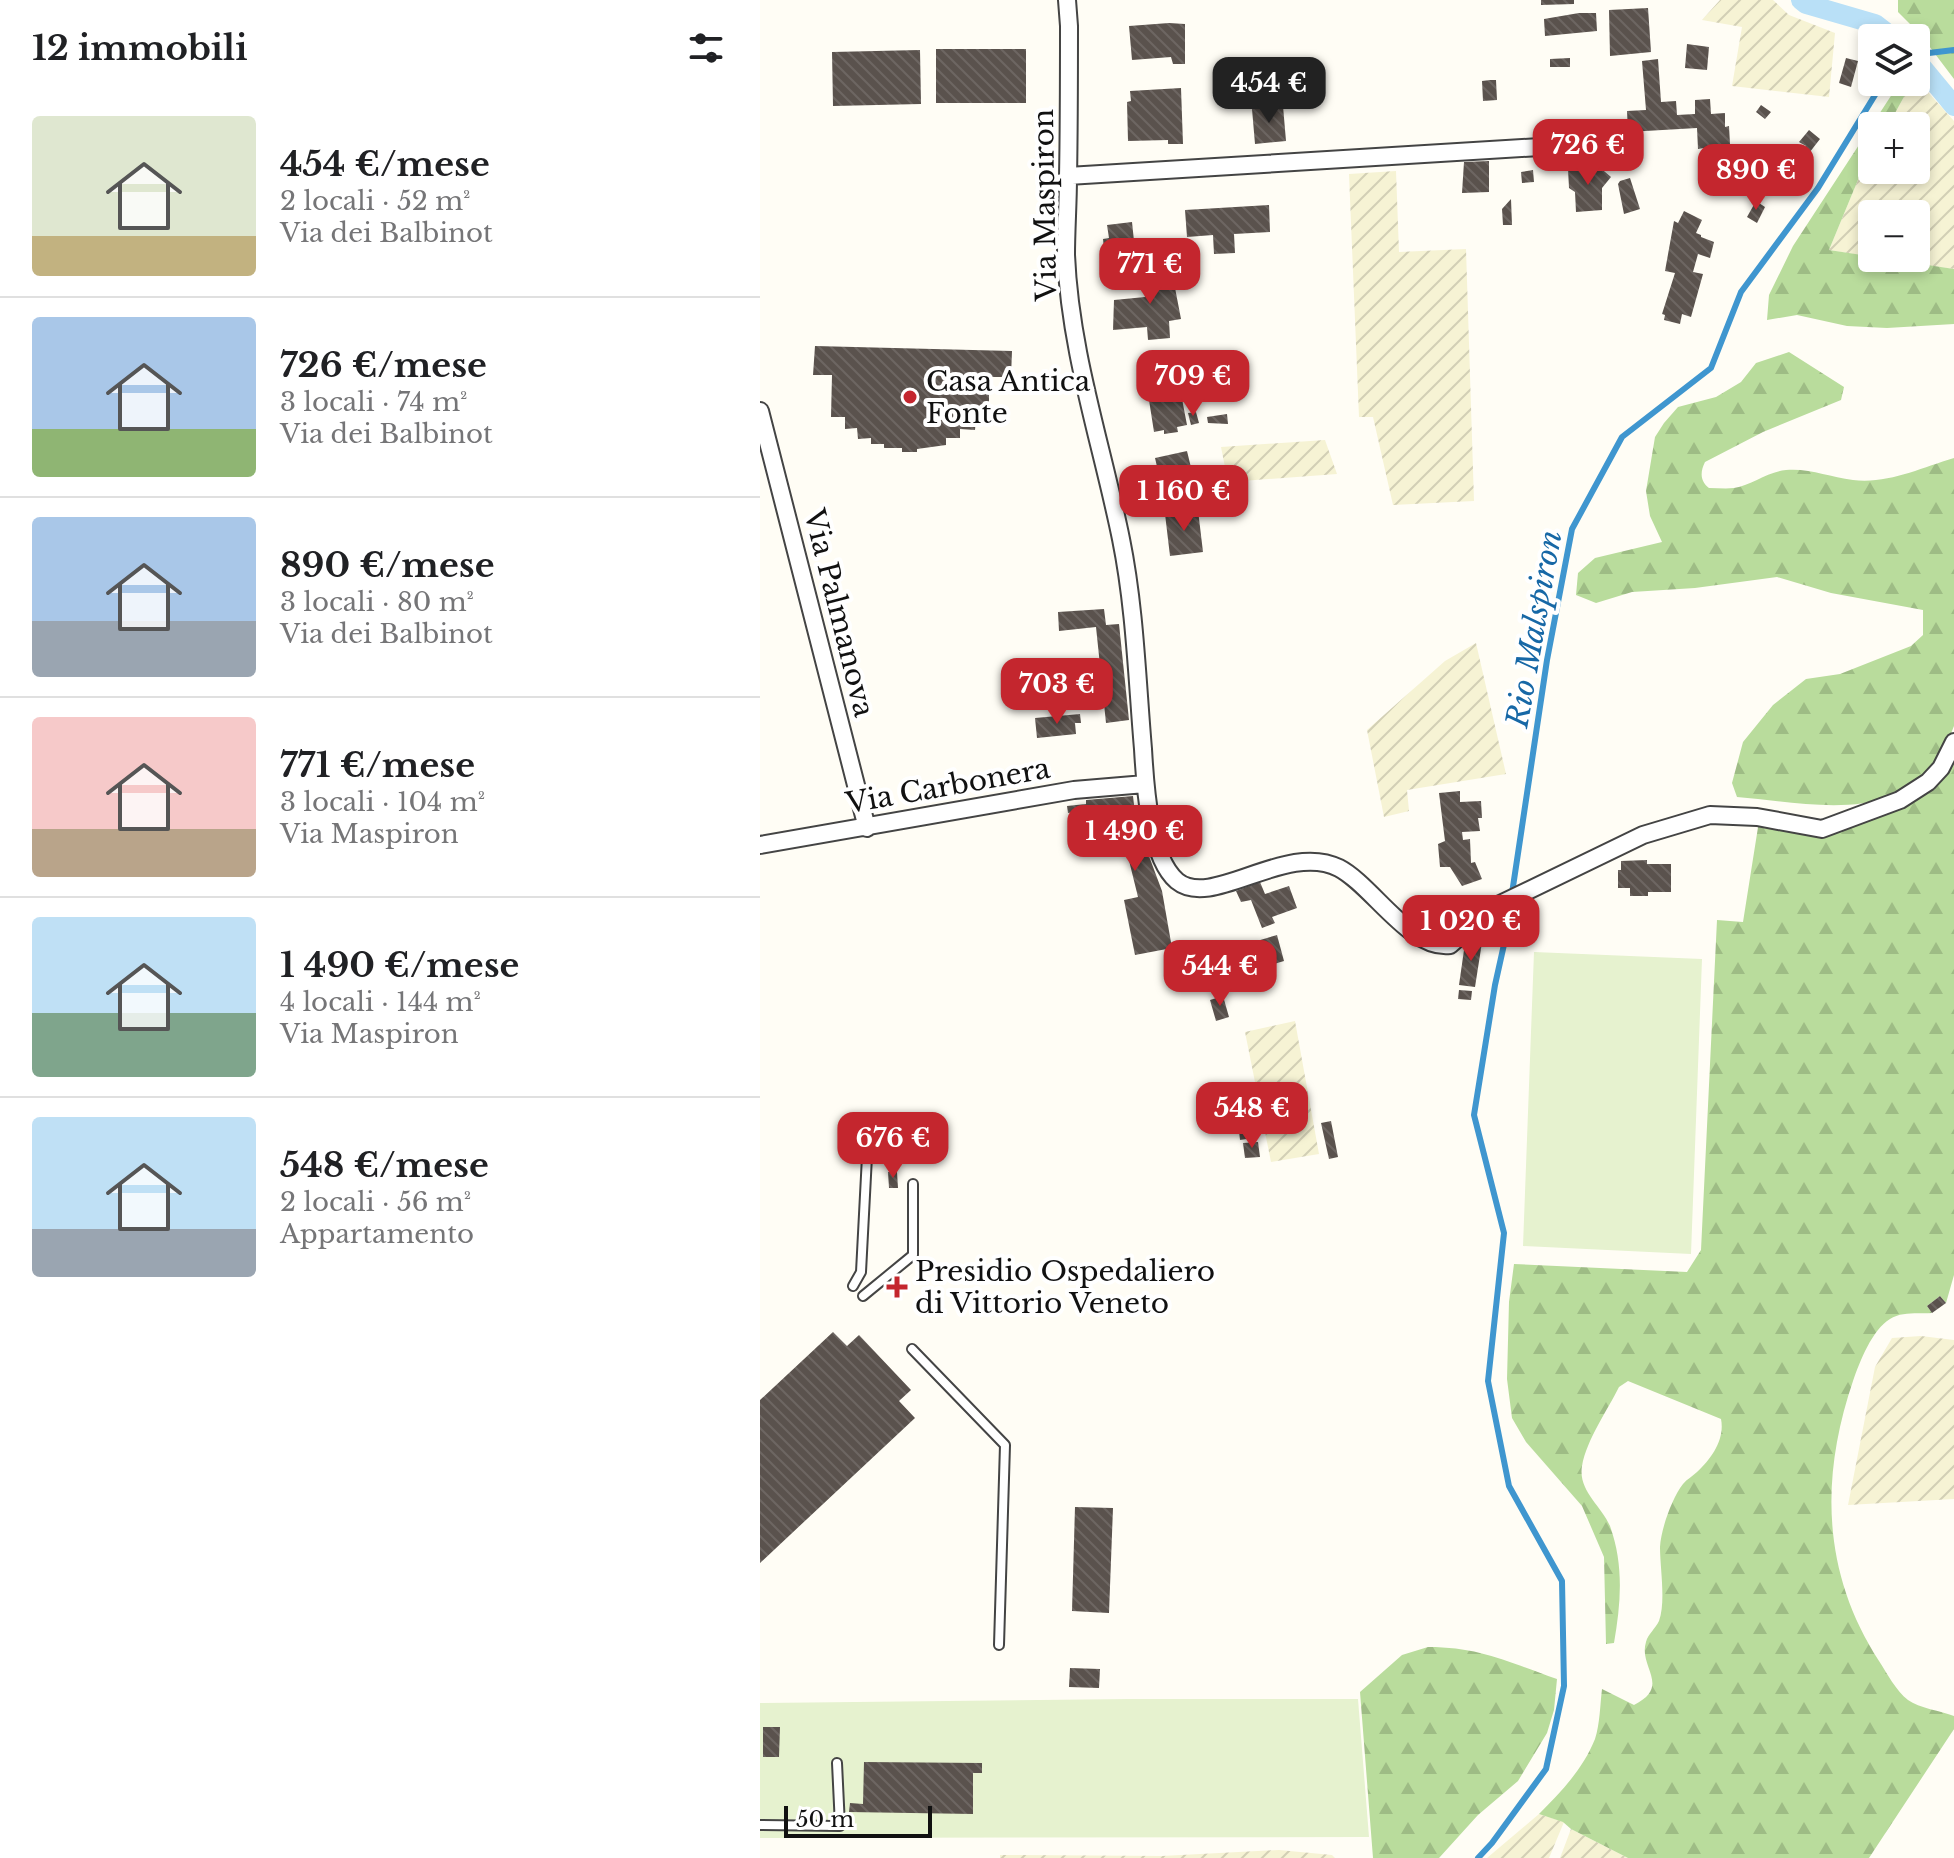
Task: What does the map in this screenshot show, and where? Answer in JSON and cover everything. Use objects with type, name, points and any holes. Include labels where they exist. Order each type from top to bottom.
[{"type":"street","name":"Via Maspiron","points":[[1067,0],[1066,256],[1074,332],[1121,538],[1128,583],[1145,784],[1160,855],[1176,880],[1185,886],[1208,889],[1264,869],[1306,861],[1322,862],[1347,872],[1413,932],[1443,946],[1455,943],[1492,908],[1643,835],[1710,815],[1757,817],[1822,829],[1900,800],[1928,782],[1941,768],[1954,742]]},
{"type":"street","points":[[1068,176],[1556,146],[1622,153]]},
{"type":"street","name":"Via Palmanova","points":[[760,411],[867,828]]},
{"type":"street","name":"Via Carbonera","points":[[760,845],[1074,790],[1145,784]]},
{"type":"lane","points":[[853,1286],[861,1272],[868,1137]]},
{"type":"lane","points":[[863,1296],[913,1255],[913,1184]]},
{"type":"lane","points":[[912,1349],[1005,1445],[999,1645]]},
{"type":"lane","points":[[760,1825],[840,1826],[837,1763]]},
{"type":"shaded area","points":[[1720,0],[1773,0],[1789,15],[1835,33],[1829,97],[1732,86],[1742,27],[1702,20]]},
{"type":"shaded area","points":[[1930,94],[1954,121],[1954,269],[1930,266],[1930,200],[1858,200],[1858,255],[1829,250],[1858,180],[1858,184],[1930,184],[1930,112],[1896,112],[1904,96]]},
{"type":"shaded area","points":[[1396,171],[1399,252],[1466,249],[1474,501],[1393,505],[1373,417],[1359,417],[1349,174]]},
{"type":"shaded area","points":[[1325,440],[1337,474],[1228,482],[1221,447]]},
{"type":"shaded area","points":[[1476,643],[1506,774],[1407,790],[1409,811],[1384,817],[1367,730],[1445,661]]},
{"type":"shaded area","points":[[1295,1021],[1319,1154],[1271,1162],[1245,1032]]},
{"type":"shaded area","points":[[1921,1336],[1954,1340],[1954,1499],[1848,1505],[1875,1367],[1892,1338]]},
{"type":"shaded area","points":[[1539,1814],[1564,1822],[1549,1858],[1487,1858]]},
{"type":"shaded area","points":[[1571,1829],[1628,1858],[1560,1858]]},
{"type":"shaded area","points":[[1279,1850],[1332,1855],[1335,1858],[1000,1858],[1000,1855],[1162,1856]]},
{"type":"green space","points":[[1898,0],[1954,0],[1954,79],[1930,47],[1930,24],[1910,24],[1898,12]]},
{"type":"green space","points":[[1891,96],[1904,96],[1896,112],[1880,112]]},
{"type":"green space","points":[[1858,146],[1858,180],[1829,250],[1858,254],[1858,272],[1930,272],[1930,265],[1954,269],[1954,324],[1887,328],[1847,326],[1797,315],[1767,320],[1769,295],[1793,246]]},
{"type":"green space","points":[[1789,352],[1844,387],[1841,400],[1763,432],[1705,462],[1702,476],[1709,488],[1734,488],[1786,470],[1811,471],[1853,480],[1879,480],[1954,458],[1954,726],[1941,754],[1922,777],[1900,792],[1875,801],[1820,805],[1737,797],[1732,783],[1743,742],[1773,705],[1806,679],[1840,674],[1911,646],[1923,635],[1923,610],[1831,593],[1777,577],[1695,588],[1632,592],[1596,603],[1576,595],[1578,573],[1595,558],[1662,542],[1650,516],[1646,491],[1655,437],[1678,407],[1716,397],[1741,382],[1756,363]]},
{"type":"green space","points":[[1954,761],[1954,1275],[1946,1303],[1940,1296],[1927,1306],[1932,1313],[1895,1316],[1884,1324],[1867,1347],[1842,1417],[1835,1453],[1832,1524],[1846,1594],[1860,1628],[1904,1696],[1918,1705],[1954,1716],[1954,1729],[1869,1858],[1628,1858],[1563,1822],[1539,1814],[1571,1780],[1590,1750],[1598,1727],[1602,1689],[1634,1705],[1651,1691],[1645,1651],[1647,1639],[1658,1624],[1661,1613],[1662,1532],[1679,1490],[1703,1467],[1716,1448],[1721,1434],[1721,1419],[1628,1381],[1619,1387],[1598,1425],[1588,1446],[1582,1475],[1583,1483],[1610,1526],[1618,1555],[1620,1599],[1614,1643],[1606,1644],[1604,1557],[1582,1506],[1526,1442],[1512,1418],[1507,1379],[1509,1302],[1514,1264],[1687,1272],[1701,1250],[1717,920],[1743,922],[1759,821],[1795,831],[1907,802],[1926,794]]},
{"type":"green space","points":[[1534,952],[1702,959],[1691,1254],[1523,1246]]},
{"type":"green space","points":[[1428,1647],[1479,1653],[1557,1679],[1554,1710],[1547,1733],[1518,1781],[1478,1815],[1439,1858],[1373,1858],[1360,1692],[1402,1655]]},
{"type":"green space","points":[[1358,1699],[1369,1837],[760,1838],[760,1703]]},
{"type":"building","points":[[1541,0],[1574,0],[1574,4],[1541,5]]},
{"type":"building","points":[[1648,8],[1651,52],[1610,56],[1609,10]]},
{"type":"building","points":[[1596,13],[1597,31],[1545,36],[1544,19]]},
{"type":"building","points":[[1185,24],[1185,64],[1173,64],[1171,57],[1132,60],[1129,26]]},
{"type":"building","points":[[1687,44],[1709,47],[1707,70],[1685,68]]},
{"type":"building","points":[[936,49],[1026,49],[1026,103],[936,103]]},
{"type":"building","points":[[920,50],[921,104],[833,106],[832,52]]},
{"type":"building","points":[[1570,58],[1570,67],[1550,67],[1550,59]]},
{"type":"building","points":[[1846,58],[1858,61],[1851,87],[1839,83]]},
{"type":"building","points":[[1658,59],[1661,102],[1676,101],[1677,115],[1695,114],[1695,100],[1710,99],[1711,114],[1725,113],[1730,144],[1698,149],[1697,128],[1628,132],[1627,111],[1646,110],[1642,61]]},
{"type":"building","points":[[1286,63],[1295,63],[1295,90],[1286,90]]},
{"type":"building","points":[[1496,80],[1497,100],[1483,101],[1482,81]]},
{"type":"building","points":[[1181,88],[1183,144],[1168,144],[1168,140],[1128,141],[1127,102],[1131,101],[1130,91]]},
{"type":"building","points":[[1761,105],[1771,112],[1765,119],[1756,112]]},
{"type":"building","points":[[1283,106],[1286,141],[1255,144],[1252,109]]},
{"type":"building","points":[[1809,130],[1820,139],[1806,157],[1800,153],[1806,146],[1799,142]]},
{"type":"building","points":[[1489,161],[1489,192],[1462,193],[1464,162]]},
{"type":"building","points":[[1598,166],[1611,177],[1602,188],[1602,210],[1576,212],[1575,192],[1569,188],[1568,169]]},
{"type":"building","points":[[1533,170],[1534,182],[1522,183],[1521,172]]},
{"type":"building","points":[[1630,178],[1640,209],[1624,214],[1618,184]]},
{"type":"building","points":[[1511,199],[1512,225],[1503,225],[1502,209]]},
{"type":"building","points":[[1756,201],[1765,207],[1757,223],[1747,217]]},
{"type":"building","points":[[1269,205],[1270,232],[1234,234],[1235,253],[1214,254],[1213,235],[1187,237],[1185,210]]},
{"type":"building","points":[[1684,211],[1702,220],[1696,233],[1714,242],[1710,258],[1698,254],[1693,272],[1703,274],[1691,317],[1682,314],[1680,324],[1664,320],[1665,315],[1662,314],[1675,273],[1665,271],[1674,221],[1678,223]]},
{"type":"building","points":[[1132,222],[1134,241],[1146,240],[1147,251],[1105,258],[1103,239],[1109,238],[1107,225]]},
{"type":"building","points":[[1171,267],[1181,319],[1169,321],[1170,338],[1148,340],[1147,327],[1113,330],[1114,300],[1145,297],[1144,289],[1165,287],[1164,281],[1141,283],[1140,268]]},
{"type":"building","name":"Casa Antica Fonte","points":[[815,346],[1012,351],[1011,377],[989,377],[989,419],[976,418],[975,430],[960,429],[960,438],[946,438],[946,445],[902,452],[902,448],[871,444],[871,438],[858,439],[857,428],[845,429],[845,417],[831,417],[832,375],[813,375]]},
{"type":"building","points":[[1178,378],[1187,425],[1177,427],[1178,432],[1154,432],[1149,400],[1153,397],[1151,388],[1164,386],[1163,380]]},
{"type":"building","points":[[1196,412],[1199,423],[1191,425],[1188,413]]},
{"type":"building","points":[[1227,414],[1228,424],[1208,423],[1207,417]]},
{"type":"building","points":[[1187,451],[1194,480],[1162,488],[1155,458]]},
{"type":"building","points":[[1198,510],[1203,552],[1170,556],[1165,514]]},
{"type":"building","points":[[1104,609],[1106,625],[1119,624],[1129,720],[1106,723],[1096,627],[1059,631],[1058,612]]},
{"type":"building","points":[[1080,714],[1081,723],[1075,723],[1076,734],[1037,738],[1035,718]]},
{"type":"building","points":[[1460,791],[1460,802],[1481,801],[1482,818],[1478,818],[1480,831],[1462,832],[1463,840],[1470,839],[1471,863],[1475,862],[1482,879],[1462,886],[1450,867],[1440,867],[1438,844],[1445,841],[1439,793]]},
{"type":"building","points":[[1133,796],[1136,822],[1143,821],[1148,839],[1143,840],[1162,891],[1172,948],[1135,955],[1124,900],[1138,897],[1120,824],[1089,828],[1087,811],[1068,813],[1067,806],[1086,804],[1086,800]]},
{"type":"building","points":[[1647,860],[1647,864],[1671,864],[1671,892],[1630,896],[1630,888],[1618,888],[1621,861]]},
{"type":"building","points":[[1260,882],[1265,894],[1289,886],[1297,908],[1272,917],[1275,923],[1262,928],[1251,900],[1241,902],[1236,891]]},
{"type":"building","points":[[1277,935],[1284,961],[1235,976],[1227,950]]},
{"type":"building","points":[[1475,935],[1483,936],[1475,987],[1459,985],[1464,950],[1467,950]]},
{"type":"building","points":[[1459,990],[1472,991],[1471,1000],[1458,999]]},
{"type":"building","points":[[1223,996],[1229,1017],[1216,1021],[1210,1000]]},
{"type":"building","points":[[1331,1121],[1338,1157],[1329,1159],[1321,1123]]},
{"type":"building","points":[[1252,1129],[1253,1138],[1240,1140],[1239,1131]]},
{"type":"building","points":[[1258,1142],[1260,1157],[1245,1158],[1243,1143]]},
{"type":"building","points":[[888,1172],[897,1172],[898,1188],[889,1188]]},
{"type":"building","points":[[1940,1296],[1946,1303],[1932,1313],[1927,1306]]},
{"type":"building","points":[[833,1332],[847,1346],[859,1335],[911,1390],[899,1401],[915,1418],[760,1563],[760,1400]]},
{"type":"building","points":[[1075,1507],[1113,1508],[1109,1613],[1072,1611]]},
{"type":"building","points":[[1070,1668],[1100,1669],[1099,1688],[1069,1687]]},
{"type":"building","points":[[763,1727],[780,1727],[779,1757],[763,1757]]},
{"type":"building","points":[[864,1762],[982,1763],[982,1773],[973,1773],[973,1814],[849,1812],[850,1803],[863,1804]]},
{"type":"waterway","points":[[1801,0],[1875,24]]},
{"type":"waterway","name":"Rio Malspiron","points":[[1930,53],[1954,50]]},
{"type":"waterway","points":[[1930,77],[1954,106]]},
{"type":"waterway","name":"Rio Malspiron","points":[[1478,1858],[1546,1769],[1564,1686],[1562,1581],[1509,1486],[1488,1381],[1504,1233],[1474,1115],[1505,940],[1547,660],[1572,529],[1622,437],[1711,368],[1741,292],[1818,188],[1874,96]]},
{"type":"place","name":"Casa Antica Fonte","points":[[910,397]]},
{"type":"place","name":"Presidio Ospedaliero di Vittorio Veneto","points":[[897,1287]]}]
